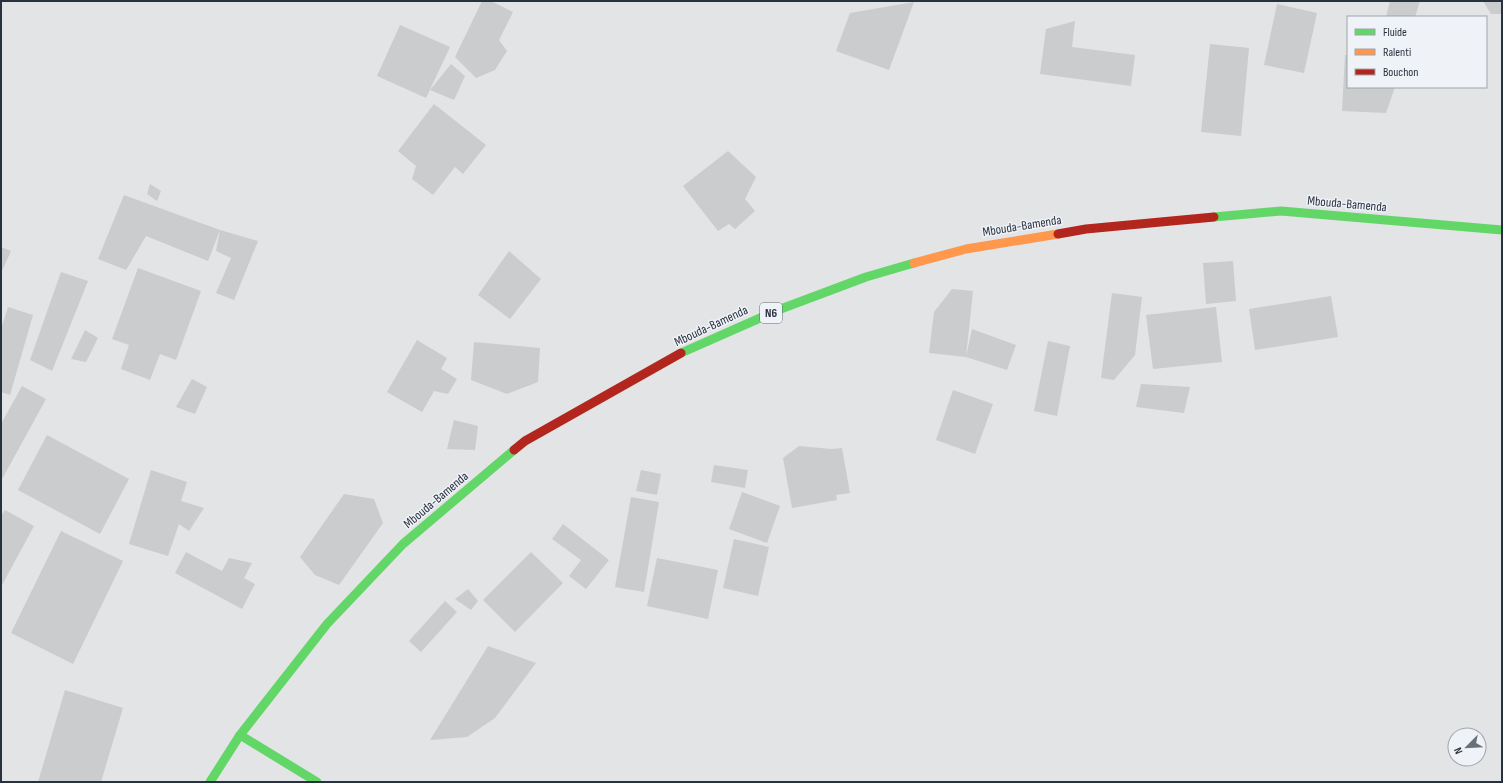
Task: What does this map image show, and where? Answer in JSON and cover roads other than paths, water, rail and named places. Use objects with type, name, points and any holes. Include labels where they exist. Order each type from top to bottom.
[{"type":"main road","name":"Mbouda-Bamenda","points":[[210,782],[240,735],[327,624],[403,544],[525,441],[680,354],[778,310],[866,277],[966,248],[1086,229],[1281,212],[1502,230]]},
{"type":"main road","points":[[240,735],[317,782]]}]
